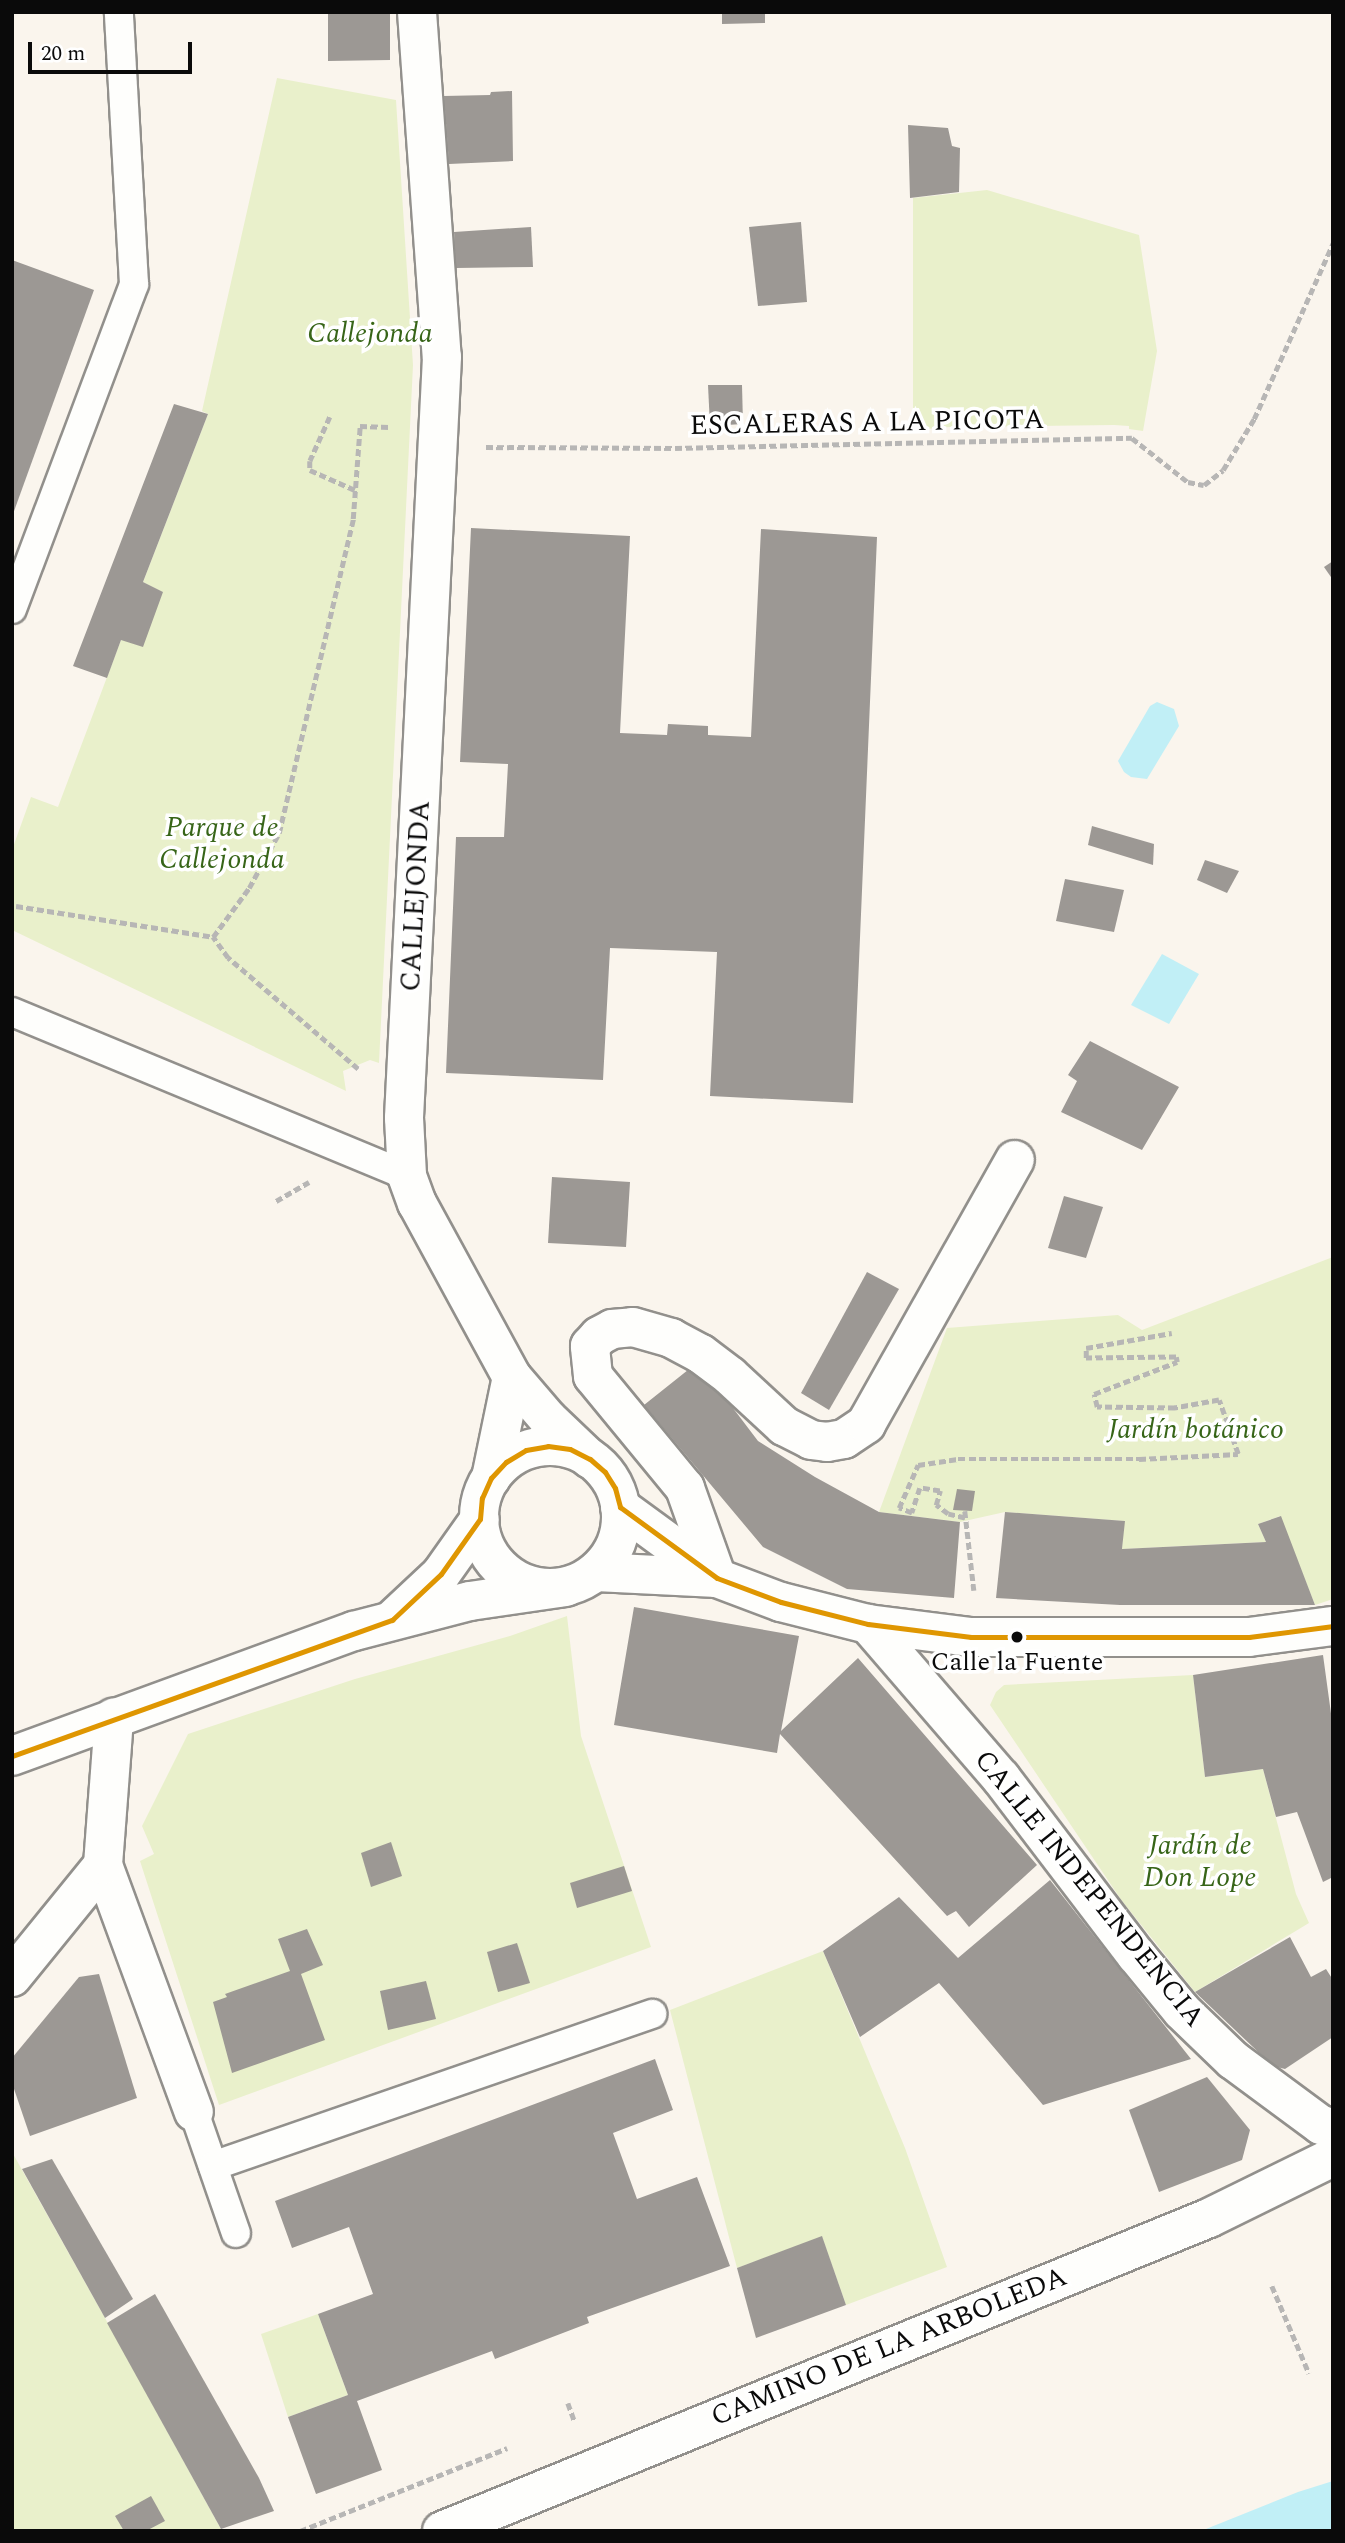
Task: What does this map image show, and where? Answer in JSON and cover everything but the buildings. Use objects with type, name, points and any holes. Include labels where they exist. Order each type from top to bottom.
[{"type":"street","name":"CALLEJONDA","points":[[417,12],[442,357],[404,1118],[407,1176],[417,1203],[512,1377],[548,1419],[605,1472],[615,1488],[620,1507]]},
{"type":"street","points":[[717,1578],[685,1488],[593,1376],[590,1346],[599,1336],[612,1329],[633,1327],[671,1338],[701,1354],[730,1376],[784,1426],[811,1440],[827,1442],[844,1439],[866,1424],[1015,1160]]},
{"type":"street","points":[[512,1377],[491,1478],[482,1497],[480,1519],[483,1539],[492,1558],[507,1574],[525,1584],[545,1589],[581,1579],[612,1554],[620,1531],[620,1507]]},
{"type":"street","points":[[491,1478],[506,1462],[526,1450],[570,1449],[590,1459]]},
{"type":"street","points":[[620,1507],[717,1578],[781,1602],[868,1624],[971,1636],[1249,1637],[1333,1626]]},
{"type":"street","points":[[392,1620],[441,1574],[480,1519]]},
{"type":"street","points":[[12,1756],[114,1717],[392,1620],[581,1579],[717,1578]]},
{"type":"street","name":"CALLE INDEPENDENCIA","points":[[868,1624],[1001,1778],[1182,2011],[1233,2060],[1321,2124],[1333,2128]]},
{"type":"street","points":[[941,1710],[932,1673],[943,1651],[971,1636]]},
{"type":"street","points":[[114,1717],[103,1865],[194,2112]]},
{"type":"street","points":[[12,1977],[103,1865]]},
{"type":"street","name":"CAMINO DE LA ARBOLEDA","points":[[442,2531],[1209,2218],[1333,2157]]},
{"type":"lane","points":[[12,609],[134,284],[119,12]]},
{"type":"lane","points":[[12,1013],[407,1176]]},
{"type":"lane","points":[[213,2166],[652,2014]]},
{"type":"lane","points":[[194,2112],[236,2233]]},
{"type":"path","name":"ESCALERAS A LA PICOTA","points":[[491,447],[675,448],[1132,438],[1188,482],[1204,485],[1223,470],[1254,419],[1333,243]]},
{"type":"path","points":[[330,417],[310,461],[310,470],[355,490]]},
{"type":"path","points":[[213,937],[249,888],[279,832],[353,519],[360,426],[439,428]]},
{"type":"path","points":[[16,906],[213,937],[228,958],[364,1072]]},
{"type":"path","points":[[276,1201],[315,1178]]},
{"type":"path","points":[[965,1518],[948,1514],[936,1506],[940,1491],[920,1488],[912,1513],[900,1508],[918,1465],[958,1459],[1139,1459],[1238,1454],[1219,1400],[1175,1408],[1097,1407],[1094,1394],[1177,1362],[1176,1357],[1086,1358],[1086,1348],[1172,1333]]},
{"type":"path","points":[[965,1511],[975,1599],[971,1636]]},
{"type":"path","points":[[1272,2286],[1309,2373]]},
{"type":"path","points":[[562,2426],[575,2421],[569,2403]]},
{"type":"path","points":[[300,2531],[512,2446]]},
{"type":"green space","name":"Parque de Callejonda","points":[[277,78],[396,100],[413,365],[379,1063],[370,1060],[343,1071],[346,1091],[12,930],[12,850],[31,797],[58,807],[121,640],[162,592],[143,582],[208,414],[202,411]]},
{"type":"green space","points":[[987,190],[1139,235],[1157,351],[1143,431],[1114,425],[913,430],[913,198]]},
{"type":"green space","name":"Jardín botánico","points":[[1333,1257],[1333,1599],[1315,1605],[1280,1516],[1258,1524],[1266,1542],[1122,1549],[1124,1521],[1005,1512],[960,1522],[879,1512],[947,1328],[1118,1315],[1142,1330]]},
{"type":"green space","points":[[567,1616],[581,1736],[651,1947],[219,2105],[140,1861],[154,1854],[142,1826],[188,1734],[355,1679],[510,1636]]},
{"type":"green space","name":"Jardín de Don Lope","points":[[1193,1675],[1205,1777],[1263,1769],[1296,1894],[1309,1923],[1195,1992],[1122,1901],[990,1705],[996,1692],[1004,1685]]},
{"type":"green space","points":[[823,1951],[905,2148],[947,2267],[846,2305],[822,2237],[737,2268],[670,2010]]},
{"type":"green space","points":[[12,2152],[105,2318],[222,2531],[12,2531]]},
{"type":"green space","points":[[318,2314],[348,2395],[288,2417],[261,2334]]},
{"type":"water","points":[[1157,702],[1174,709],[1179,726],[1147,779],[1131,777],[1124,772],[1118,761],[1150,706]]},
{"type":"water","points":[[1162,954],[1199,974],[1169,1024],[1131,1005]]},
{"type":"water","points":[[1333,2481],[1333,2531],[1201,2531],[1298,2492]]},
{"type":"transit line","points":[[12,1756],[392,1620],[441,1574],[480,1519],[482,1498],[491,1478],[506,1462],[526,1450],[548,1446],[570,1449],[590,1459],[605,1472],[615,1488],[620,1507],[717,1578],[781,1602],[868,1624],[971,1637],[1249,1637],[1333,1626]]},
{"type":"place","name":"Calle la Fuente","points":[[1017,1637]]},
{"type":"park label","name":"Callejonda","points":[[370,334]]}]
